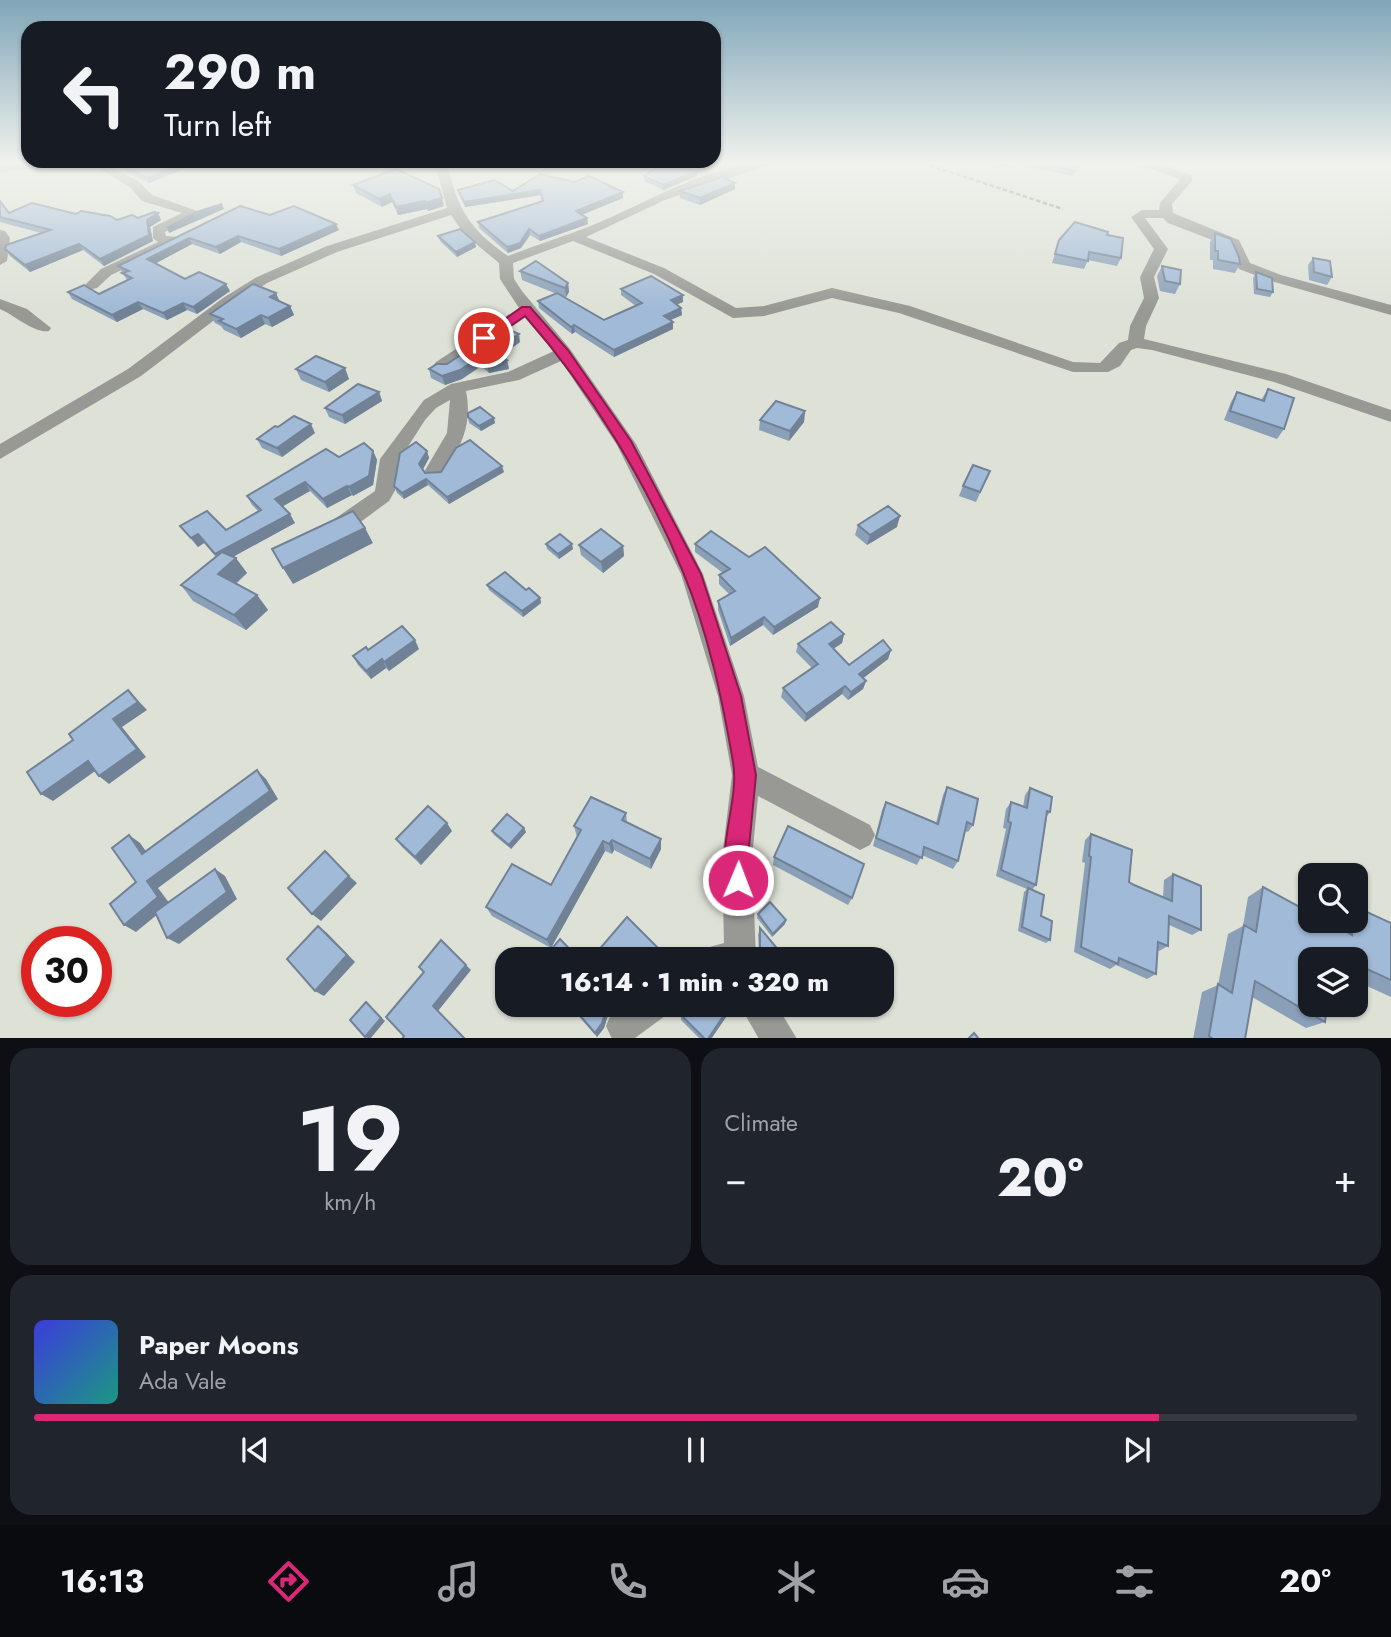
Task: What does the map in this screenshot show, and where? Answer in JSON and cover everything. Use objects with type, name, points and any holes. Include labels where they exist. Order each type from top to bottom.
[{"type":"street","points":[[170,242],[160,237],[158,230],[191,215],[191,211]]},
{"type":"street","points":[[0,453],[148,362],[176,343],[228,299],[264,279],[334,248],[448,211]]},
{"type":"street","points":[[454,211],[460,223],[477,241],[506,261]]},
{"type":"street","points":[[506,261],[573,237],[629,211]]},
{"type":"street","points":[[1136,343],[1135,335],[1152,303],[1153,293],[1147,277],[1161,249],[1138,217],[1142,214],[1166,214],[1234,243],[1244,265],[1276,278],[1391,310]]},
{"type":"street","points":[[92,285],[106,272],[188,233]]},
{"type":"street","points":[[0,234],[3,238],[0,261]]},
{"type":"street","points":[[573,237],[659,271],[733,313],[764,311],[832,293],[844,294],[919,315],[1044,358],[1098,369],[1107,367],[1118,358],[1125,347],[1136,343],[1186,353],[1280,379],[1391,416]]},
{"type":"street","points":[[506,261],[507,279],[526,310],[564,353],[626,444],[692,574],[731,696],[746,775],[737,858],[739,947]]},
{"type":"street","points":[[0,304],[21,312],[43,328]]},
{"type":"street","points":[[442,366],[526,310]]},
{"type":"street","points":[[340,526],[382,496],[387,487],[390,459],[405,434],[430,404],[457,388],[513,376],[564,353]]},
{"type":"street","points":[[434,472],[453,445],[459,429],[461,417],[457,388]]},
{"type":"street","points":[[746,775],[860,835]]},
{"type":"street","points":[[623,1026],[635,1017]]},
{"type":"street","points":[[766,1017],[780,1038]]},
{"type":"building","points":[[0,211],[66,211],[76,214],[84,211],[110,216],[117,220],[132,215],[138,218],[158,213],[147,220],[149,235],[100,259],[79,244],[25,265],[5,249],[6,245],[51,230],[0,217]]},
{"type":"building","points":[[205,211],[167,228],[197,212]]},
{"type":"building","points":[[229,211],[258,211],[270,215],[279,211],[307,211],[336,224],[279,249],[238,236],[216,247],[189,238],[147,259],[185,279],[199,272],[226,284],[193,307],[183,303],[163,313],[138,302],[112,315],[68,292],[84,285],[99,294],[132,278],[122,273],[129,271],[118,266]]},
{"type":"building","points":[[511,211],[577,211],[587,218],[539,236],[529,229],[520,243],[507,247],[478,222]]},
{"type":"building","points":[[1075,222],[1108,232],[1107,235],[1123,238],[1121,258],[1089,252],[1088,261],[1055,254],[1059,240]]},
{"type":"building","points":[[460,229],[475,242],[456,252],[438,236]]},
{"type":"building","points":[[1215,233],[1231,239],[1240,264],[1218,260]]},
{"type":"building","points":[[1313,258],[1330,261],[1332,277],[1314,272]]},
{"type":"building","points":[[536,261],[568,283],[565,288],[520,271]]},
{"type":"building","points":[[1162,266],[1181,270],[1180,284],[1165,281]]},
{"type":"building","points":[[1256,272],[1272,278],[1273,292],[1257,289]]},
{"type":"building","points":[[651,276],[683,295],[671,300],[681,308],[664,316],[673,322],[614,350],[574,325],[571,327],[538,301],[557,293],[604,320],[642,303],[621,289]]},
{"type":"building","points":[[253,284],[276,293],[270,297],[290,306],[268,318],[261,315],[236,329],[219,321],[223,319],[210,314]]},
{"type":"building","points":[[502,327],[519,334],[494,351],[507,360],[487,365],[478,358],[460,370],[442,376],[429,369],[437,364],[447,364]]},
{"type":"building","points":[[316,356],[345,368],[325,382],[296,369]]},
{"type":"building","points":[[358,384],[379,392],[342,415],[325,408]]},
{"type":"building","points":[[1268,389],[1294,398],[1284,429],[1230,411],[1237,392],[1264,401]]},
{"type":"building","points":[[776,401],[805,411],[790,431],[760,420]]},
{"type":"building","points":[[480,407],[494,418],[479,426],[468,417],[468,413]]},
{"type":"building","points":[[294,416],[311,424],[277,448],[257,439],[275,426],[278,427]]},
{"type":"building","points":[[470,440],[502,466],[447,497],[426,479],[402,493],[394,486],[400,453],[416,442],[427,451],[419,464],[425,473],[441,472],[456,448]]},
{"type":"building","points":[[364,443],[373,451],[369,476],[323,499],[305,482],[275,499],[290,514],[215,554],[198,534],[191,538],[180,526],[207,511],[226,530],[261,510],[247,496],[326,449],[339,457]]},
{"type":"building","points":[[973,465],[990,471],[980,492],[963,486]]},
{"type":"building","points":[[888,506],[900,516],[870,535],[858,525]]},
{"type":"building","points":[[353,511],[365,528],[283,568],[272,549]]},
{"type":"building","points":[[601,529],[623,546],[601,562],[579,545]]},
{"type":"building","points":[[711,531],[749,557],[765,547],[820,598],[774,627],[764,617],[731,638],[718,601],[735,591],[719,575],[730,569],[695,544]]},
{"type":"building","points":[[560,534],[572,544],[558,554],[546,544]]},
{"type":"building","points":[[222,552],[236,558],[218,574],[257,595],[234,615],[181,585]]},
{"type":"building","points":[[505,572],[540,598],[522,611],[487,585]]},
{"type":"building","points":[[831,622],[844,634],[829,644],[849,665],[883,640],[891,650],[859,674],[866,681],[851,692],[845,686],[806,714],[783,688],[818,664],[798,644]]},
{"type":"building","points":[[402,626],[415,640],[366,671],[353,656],[366,647],[368,650]]},
{"type":"building","points":[[128,690],[138,702],[113,719],[137,749],[99,776],[88,761],[41,794],[27,772],[73,740],[69,734]]},
{"type":"building","points":[[257,770],[270,791],[147,881],[158,897],[124,925],[110,904],[136,882],[112,848],[129,835],[142,854]]},
{"type":"building","points":[[947,787],[978,799],[973,825],[967,822],[958,861],[924,847],[922,858],[876,838],[886,802],[938,824]]},
{"type":"building","points":[[1030,788],[1052,797],[1050,812],[1047,811],[1036,885],[1001,870],[1011,823],[1008,821],[1011,802],[1027,808]]},
{"type":"building","points":[[591,797],[626,813],[622,820],[661,839],[650,859],[612,840],[609,844],[603,841],[547,940],[486,907],[512,864],[551,885],[581,830],[574,826]]},
{"type":"building","points":[[428,806],[447,823],[415,857],[396,839]]},
{"type":"building","points":[[507,814],[524,828],[509,845],[492,831]]},
{"type":"building","points":[[788,826],[864,864],[852,898],[774,857]]},
{"type":"building","points":[[1091,834],[1132,850],[1129,882],[1134,885],[1172,901],[1173,874],[1201,886],[1201,930],[1169,916],[1168,946],[1158,942],[1156,974],[1119,958],[1118,964],[1081,947]]},
{"type":"building","points":[[325,851],[349,876],[312,914],[288,888]]},
{"type":"building","points":[[215,869],[227,892],[167,938],[155,912]]},
{"type":"building","points":[[1263,887],[1298,906],[1298,933],[1368,933],[1368,912],[1391,923],[1391,980],[1368,969],[1368,947],[1298,947],[1298,1006],[1255,981],[1245,1038],[1212,1038],[1209,1036],[1218,984],[1232,993],[1244,925],[1256,932]]},
{"type":"building","points":[[1028,888],[1044,895],[1041,916],[1052,921],[1050,940],[1022,927]]},
{"type":"building","points":[[770,902],[786,920],[773,934],[758,914]]},
{"type":"building","points":[[627,917],[657,947],[601,947]]},
{"type":"building","points":[[318,926],[347,955],[315,991],[287,959]]},
{"type":"building","points":[[760,928],[776,947],[760,947]]},
{"type":"building","points":[[560,939],[568,947],[553,947]]},
{"type":"building","points":[[441,940],[466,965],[433,1006],[464,1038],[403,1038],[404,1036],[386,1017],[424,972],[419,967]]},
{"type":"building","points":[[366,1002],[381,1018],[365,1037],[350,1020]]},
{"type":"building","points":[[581,1017],[604,1017],[595,1033]]},
{"type":"building","points":[[683,1017],[723,1017],[709,1038],[704,1038]]},
{"type":"route","points":[[484,338],[526,310],[564,353],[626,444],[670,527],[692,574],[731,696],[746,775],[737,858],[738,880]]}]
